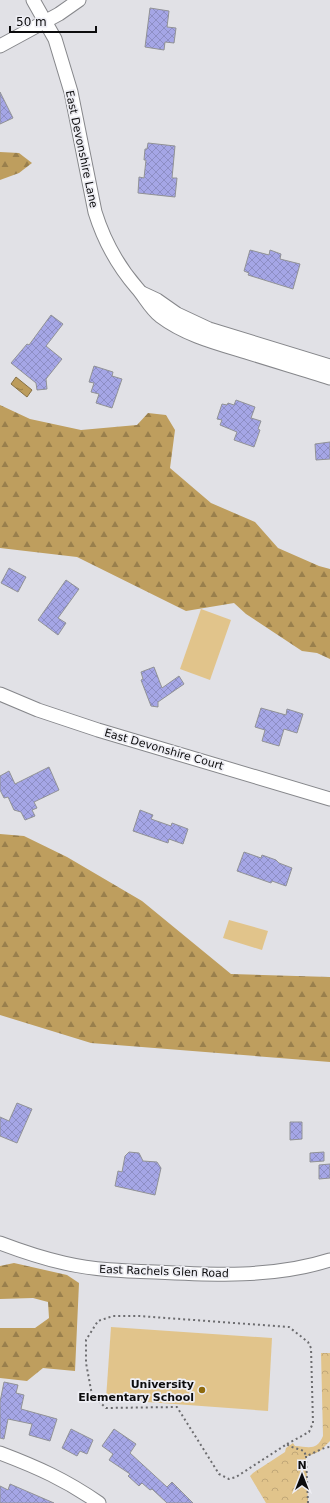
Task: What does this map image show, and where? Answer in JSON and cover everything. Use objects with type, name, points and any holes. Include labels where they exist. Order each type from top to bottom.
[{"type":"street","name":"East Devonshire Lane","points":[[33,0],[55,39],[71,92],[95,212],[100,229],[113,257],[142,293],[151,308],[160,316],[188,333],[203,339],[330,378]]},
{"type":"street","points":[[0,46],[46,21],[79,0]]},
{"type":"street","name":"East Devonshire Lane","points":[[142,293],[157,300],[177,314],[204,327],[330,366]]},
{"type":"street","name":"East Devonshire Court","points":[[0,694],[38,710],[98,730],[330,799]]},
{"type":"street","name":"East Rachels Glen Road","points":[[0,1243],[64,1264],[98,1269],[156,1272],[195,1274],[257,1273],[312,1266],[330,1260]]},
{"type":"street","points":[[0,1453],[51,1473],[84,1492],[99,1503]]},
{"type":"path","points":[[112,1316],[289,1327],[308,1342],[311,1348],[313,1423],[310,1432],[287,1444],[236,1477],[229,1478],[219,1474],[177,1407],[106,1408],[92,1395],[86,1363],[86,1340],[98,1321],[112,1316]]},
{"type":"path","points":[[287,1444],[304,1451],[306,1456],[308,1503]]},
{"type":"path","points":[[306,1456],[320,1451],[325,1447],[330,1447]]},
{"type":"green space","points":[[0,152],[19,153],[32,163],[19,173],[0,180]]},
{"type":"green space","points":[[0,405],[30,419],[81,430],[137,425],[148,413],[166,415],[175,430],[170,468],[211,503],[255,522],[278,548],[319,566],[330,569],[330,659],[317,653],[302,651],[246,614],[234,603],[186,611],[77,557],[0,548]]},
{"type":"green space","points":[[201,609],[231,620],[210,680],[180,669]]},
{"type":"green space","points":[[0,834],[24,836],[67,857],[142,901],[231,974],[330,977],[330,1062],[91,1043],[0,1015]]},
{"type":"green space","points":[[229,920],[268,931],[262,950],[223,938]]},
{"type":"green space","points":[[14,1263],[67,1275],[79,1283],[75,1371],[43,1368],[27,1381],[0,1378],[0,1328],[35,1328],[49,1318],[48,1302],[33,1298],[0,1299],[0,1266]]},
{"type":"green space","points":[[111,1327],[272,1338],[268,1411],[106,1399]]},
{"type":"green space","points":[[321,1353],[330,1353],[330,1441],[320,1451],[306,1457],[308,1503],[266,1503],[250,1476],[285,1452],[286,1448],[293,1443],[295,1446],[312,1447],[321,1441],[323,1436]]},
{"type":"water","points":[[16,377],[32,390],[27,397],[11,384]]},
{"type":"building","points":[[150,8],[169,11],[167,27],[176,28],[174,43],[165,42],[164,50],[145,47]]},
{"type":"building","points":[[0,92],[13,118],[0,124]]},
{"type":"building","points":[[148,143],[175,146],[172,178],[177,178],[175,197],[138,193],[139,177],[144,178],[146,160],[144,160],[145,149],[147,149]]},
{"type":"building","points":[[250,250],[269,255],[270,250],[281,254],[280,259],[300,264],[293,289],[248,275],[249,273],[244,271]]},
{"type":"building","points":[[51,315],[63,324],[46,346],[62,359],[46,379],[47,389],[37,390],[36,383],[11,363],[27,344],[29,345]]},
{"type":"building","points":[[94,366],[113,372],[112,376],[122,379],[112,408],[96,403],[99,394],[91,392],[94,383],[89,382]]},
{"type":"building","points":[[236,400],[255,407],[251,418],[261,421],[258,429],[260,430],[254,447],[234,440],[237,432],[220,425],[222,420],[217,419],[222,404],[227,405],[228,403],[234,405]]},
{"type":"building","points":[[330,442],[330,459],[316,460],[315,444]]},
{"type":"building","points":[[9,568],[26,577],[18,592],[1,583]]},
{"type":"building","points":[[66,580],[79,589],[58,618],[66,623],[58,635],[38,620]]},
{"type":"building","points":[[154,667],[162,688],[179,676],[184,684],[158,702],[158,707],[151,706],[141,680],[143,679],[141,672]]},
{"type":"building","points":[[261,708],[286,715],[287,709],[303,714],[297,733],[284,729],[279,746],[262,741],[265,730],[255,727]]},
{"type":"building","points":[[49,767],[59,790],[34,802],[37,808],[32,810],[35,816],[25,820],[21,812],[14,810],[8,797],[4,798],[0,790],[0,776],[9,771],[15,784]]},
{"type":"building","points":[[140,810],[153,815],[151,819],[171,826],[172,823],[188,829],[183,844],[169,839],[168,843],[133,831]]},
{"type":"building","points":[[244,852],[261,858],[262,855],[292,868],[286,886],[272,881],[271,883],[237,871]]},
{"type":"building","points":[[17,1103],[32,1109],[17,1143],[0,1136],[0,1117],[9,1121]]},
{"type":"building","points":[[290,1122],[302,1122],[302,1139],[290,1140]]},
{"type":"building","points":[[129,1152],[139,1153],[143,1161],[157,1162],[161,1168],[155,1195],[115,1186],[118,1171],[122,1172],[125,1156]]},
{"type":"building","points":[[324,1152],[324,1161],[310,1162],[310,1153]]},
{"type":"building","points":[[330,1164],[330,1178],[319,1179],[319,1165]]},
{"type":"building","points":[[4,1382],[18,1385],[16,1393],[24,1395],[21,1409],[57,1419],[50,1441],[29,1435],[32,1424],[8,1419],[4,1439],[0,1438],[0,1402]]},
{"type":"building","points":[[71,1429],[93,1440],[87,1454],[80,1451],[77,1456],[62,1448]]},
{"type":"building","points":[[114,1429],[136,1444],[130,1453],[167,1487],[172,1482],[193,1503],[167,1503],[152,1489],[150,1490],[142,1483],[139,1486],[128,1476],[130,1474],[109,1460],[113,1454],[102,1446]]},
{"type":"building","points":[[10,1484],[54,1503],[0,1503],[0,1486],[8,1490]]},
{"type":"place","name":"University Elementary School","points":[[202,1390]]}]
